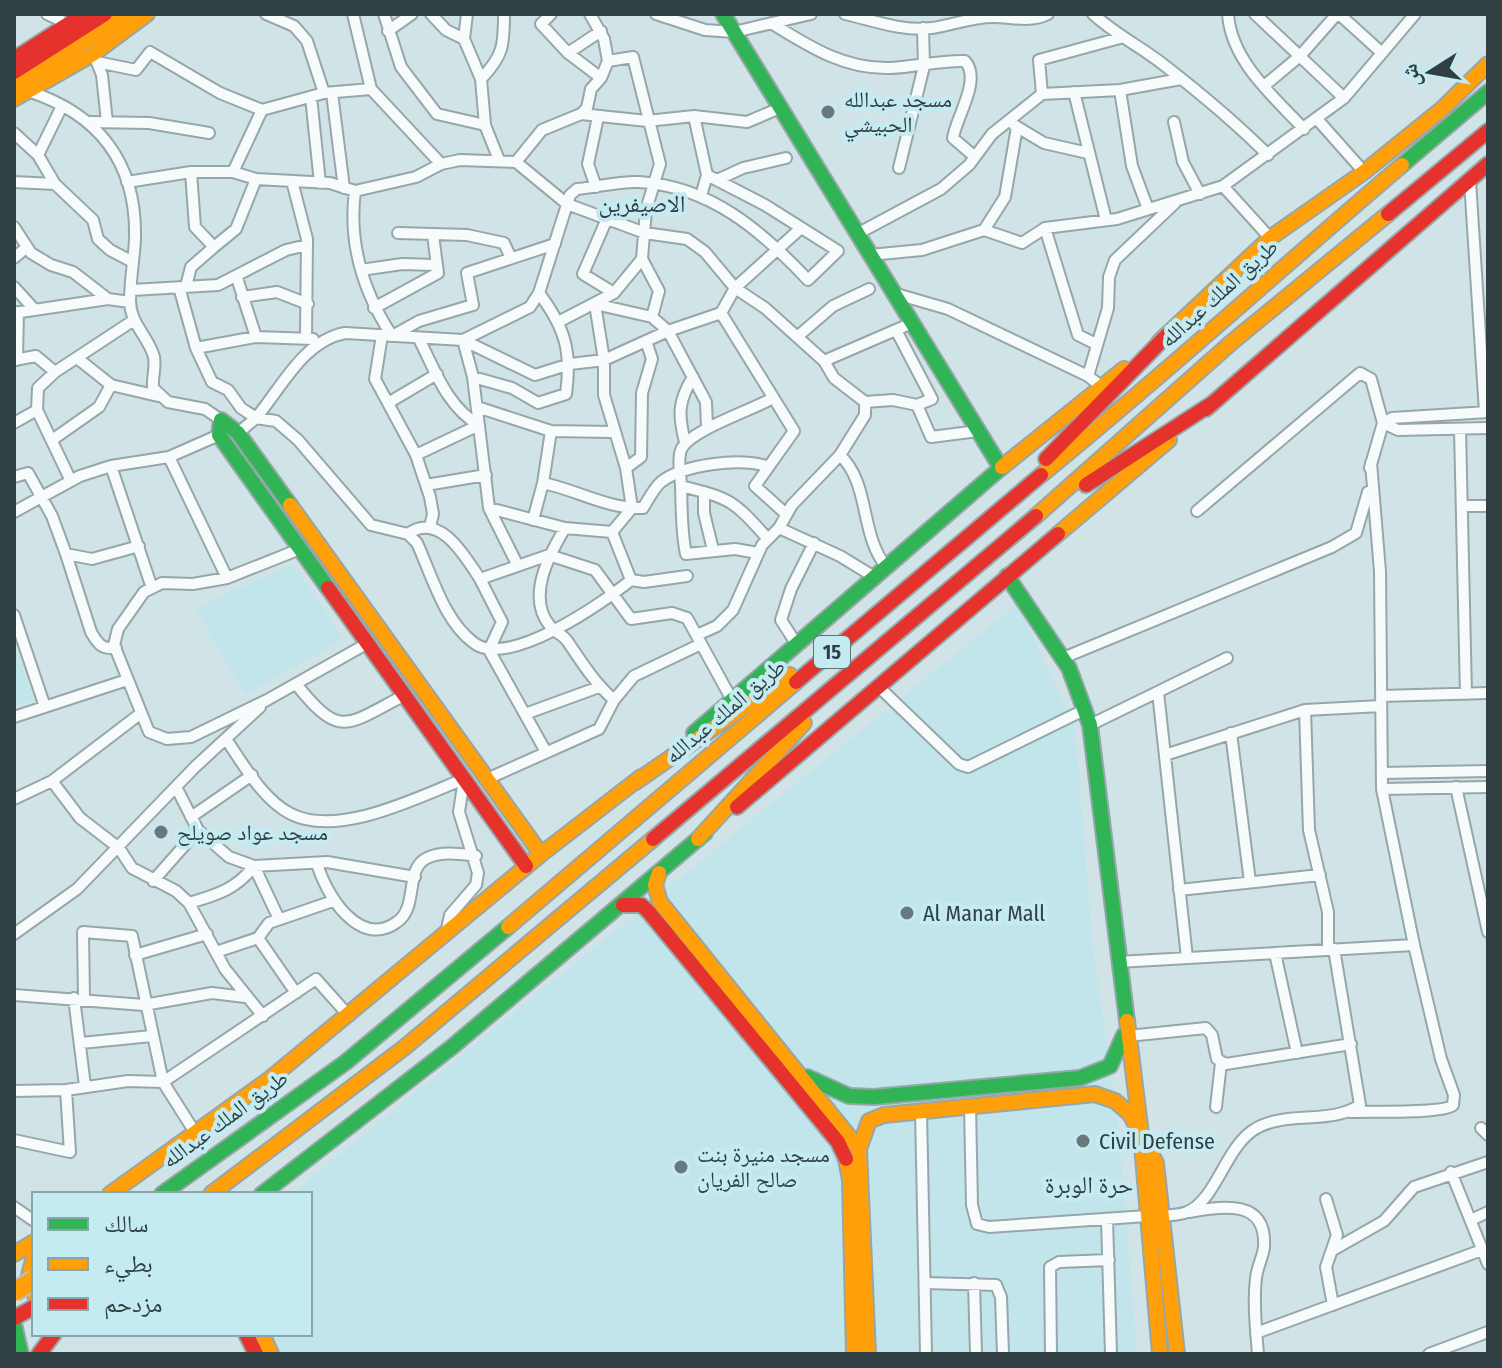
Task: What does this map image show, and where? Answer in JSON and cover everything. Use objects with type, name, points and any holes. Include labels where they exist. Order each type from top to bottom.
[{"type":"main road","points":[[14,72],[105,14]]},
{"type":"main road","points":[[19,92],[128,14]]},
{"type":"main road","points":[[19,92],[95,58],[147,14]]},
{"type":"main road","points":[[723,14],[893,293],[904,327],[1001,468]]},
{"type":"main road","points":[[14,59],[76,19]]},
{"type":"main road","points":[[1442,109],[1488,64]]},
{"type":"main road","points":[[983,523],[1167,335],[1270,238],[1364,172],[1442,109],[1488,77]]},
{"type":"main road","name":"طريق الملك عبدالله","points":[[165,1192],[346,1062],[983,523],[1158,380],[1221,320],[1488,92]]},
{"type":"main road","name":"طريق الملك عبدالله","points":[[214,1192],[405,1047],[1036,516],[1243,333],[1488,131]]},
{"type":"main road","points":[[265,1192],[452,1047],[623,905],[1213,403],[1488,164]]},
{"type":"main road","points":[[634,783],[881,573],[1095,381],[1167,335]]},
{"type":"main road","points":[[1036,516],[1213,403]]},
{"type":"main road","points":[[220,428],[238,433],[487,779],[526,866]]},
{"type":"main road","points":[[220,428],[300,549],[464,779],[541,854]]},
{"type":"main road","points":[[1007,576],[1063,658],[1087,717],[1141,1134],[1177,1354]]},
{"type":"main road","points":[[113,1192],[196,1134],[349,1016],[526,866],[634,783],[881,611]]},
{"type":"main road","points":[[698,839],[845,677]]},
{"type":"main road","points":[[659,873],[655,885],[660,902],[859,1149]]},
{"type":"main road","points":[[623,905],[634,903],[648,911],[838,1142],[846,1158],[850,1180],[854,1354]]},
{"type":"main road","points":[[801,1074],[849,1096],[874,1097],[1100,1075],[1120,1053],[1127,1030]]},
{"type":"main road","points":[[868,1354],[859,1149],[869,1121],[884,1115],[1095,1094],[1115,1101],[1130,1114],[1141,1134]]},
{"type":"main road","points":[[1155,1216],[1160,1354]]},
{"type":"main road","points":[[14,1254],[32,1243]]},
{"type":"main road","points":[[32,1264],[28,1280],[32,1289]]},
{"type":"main road","points":[[14,1292],[32,1281]]},
{"type":"main road","points":[[14,1318],[32,1308]]},
{"type":"main road","points":[[14,1324],[21,1354]]},
{"type":"main road","points":[[39,1354],[52,1336]]},
{"type":"main road","points":[[247,1336],[256,1354]]},
{"type":"street","points":[[47,14],[76,19]]},
{"type":"street","points":[[266,14],[294,26],[307,41],[328,93],[344,188]]},
{"type":"street","points":[[353,14],[371,89],[441,164]]},
{"type":"street","points":[[384,14],[401,67],[437,114],[485,125]]},
{"type":"street","points":[[388,31],[412,14]]},
{"type":"street","points":[[431,14],[446,30],[464,39]]},
{"type":"street","points":[[467,14],[464,39],[481,79],[485,125],[499,160]]},
{"type":"street","points":[[481,79],[499,60],[504,39],[504,14]]},
{"type":"street","points":[[551,14],[541,24],[568,53],[601,78]]},
{"type":"street","points":[[516,162],[542,130],[581,114],[587,108],[591,89],[601,78],[608,61],[601,31],[590,14]]},
{"type":"street","points":[[656,14],[705,30],[734,32],[811,14]]},
{"type":"street","points":[[845,14],[917,28],[959,17],[1036,20],[1048,14]]},
{"type":"street","points":[[899,168],[924,66],[917,28],[908,14]]},
{"type":"street","points":[[1093,14],[1120,38],[1161,63],[1233,119],[1268,155]]},
{"type":"street","points":[[1228,14],[1229,29],[1240,54],[1264,86],[1304,129]]},
{"type":"street","points":[[1255,14],[1344,98]]},
{"type":"street","points":[[1264,86],[1300,56],[1338,14],[1382,53]]},
{"type":"street","points":[[870,255],[922,250],[984,230],[1022,243],[1045,228],[1106,220],[1223,186],[1344,98],[1415,14]]},
{"type":"street","points":[[771,23],[815,50],[849,64],[887,68],[959,61],[969,63],[969,88],[953,138],[975,157]]},
{"type":"street","points":[[568,53],[601,31]]},
{"type":"street","points":[[1042,94],[1039,60],[1120,38]]},
{"type":"street","points":[[95,58],[136,70],[150,52],[220,93],[262,110],[328,93],[371,89]]},
{"type":"street","points":[[560,321],[614,293],[642,259],[646,210],[656,185],[658,149],[647,121],[633,57],[608,61]]},
{"type":"street","points":[[95,58],[102,75],[107,122]]},
{"type":"street","points":[[857,234],[941,189],[975,157],[992,134],[1013,124],[1042,94],[1120,90],[1181,79]]},
{"type":"street","points":[[1120,90],[1132,166],[1148,209]]},
{"type":"street","points":[[19,92],[62,106],[91,122],[107,139],[127,182],[133,213],[131,296],[134,320],[154,358],[152,379],[158,396]]},
{"type":"street","points":[[1074,92],[1106,220]]},
{"type":"street","points":[[311,97],[320,183]]},
{"type":"street","points":[[38,155],[62,106]]},
{"type":"street","points":[[581,114],[647,121],[694,116],[747,122],[780,108]]},
{"type":"street","points":[[233,172],[262,110]]},
{"type":"street","points":[[463,340],[530,307],[539,293],[567,204],[577,189],[639,182],[701,196],[722,205],[779,250],[808,280],[838,251],[712,177],[694,116]]},
{"type":"street","points":[[596,187],[588,164],[598,117]]},
{"type":"street","points":[[1317,119],[1364,172]]},
{"type":"street","points":[[91,122],[149,123],[209,133]]},
{"type":"street","points":[[1174,122],[1183,162],[1200,194]]},
{"type":"street","points":[[1013,124],[1044,143],[1088,153]]},
{"type":"street","points":[[984,230],[1005,197],[1013,124]]},
{"type":"street","points":[[14,133],[38,155],[55,184],[87,212],[98,239],[110,250],[133,262]]},
{"type":"street","points":[[701,196],[712,177],[786,158]]},
{"type":"street","points":[[127,182],[191,172],[233,172],[256,179],[320,183],[355,191],[416,177],[441,164],[460,160],[516,162],[567,204],[645,233],[687,239],[705,252],[735,288],[765,308],[824,361],[834,378],[865,402],[893,400],[917,405],[932,399],[904,327],[824,361]]},
{"type":"street","points":[[191,172],[195,227],[214,247]]},
{"type":"street","points":[[256,179],[236,229],[191,267],[182,287],[196,348],[212,382],[228,390],[241,408],[256,418],[276,421],[298,440],[371,525],[408,534],[417,543],[455,624],[475,644],[489,650],[524,643],[594,610],[631,580],[644,582],[687,576]]},
{"type":"street","points":[[292,181],[307,245],[306,338]]},
{"type":"street","points":[[1383,423],[1405,415],[1486,412],[1470,181]]},
{"type":"street","points":[[14,182],[55,184]]},
{"type":"street","points":[[1223,186],[1270,238]]},
{"type":"street","points":[[355,191],[354,245],[374,308],[387,336],[375,379],[416,455],[433,514],[430,527]]},
{"type":"street","points":[[893,293],[948,309],[1095,381],[1096,344],[1108,308],[1109,277],[1115,260],[1179,200]]},
{"type":"street","points":[[606,221],[583,274],[614,293]]},
{"type":"street","points":[[14,227],[27,247],[51,265],[73,272],[108,299]]},
{"type":"street","points":[[196,348],[256,337],[322,340],[345,333],[463,340],[535,375],[570,364],[604,360],[668,331],[721,313],[735,288],[801,228]]},
{"type":"street","points":[[1045,228],[1078,335],[1096,344]]},
{"type":"street","points":[[398,233],[483,236],[504,243],[510,256]]},
{"type":"street","points":[[374,308],[438,273],[433,235]]},
{"type":"street","points":[[387,336],[419,321],[473,305],[467,273],[510,256],[555,244]]},
{"type":"street","points":[[55,372],[36,356],[16,360],[16,313],[182,287],[218,285],[237,278],[286,250],[307,245]]},
{"type":"street","points":[[14,258],[27,247]]},
{"type":"street","points":[[642,259],[659,291],[652,317]]},
{"type":"street","points":[[361,270],[402,264],[435,265]]},
{"type":"street","points":[[237,278],[256,337]]},
{"type":"street","points":[[14,287],[34,309]]},
{"type":"street","points":[[797,337],[833,306],[869,289]]},
{"type":"street","points":[[242,297],[277,292],[308,304]]},
{"type":"street","points":[[473,377],[512,388],[538,403],[566,394],[570,364],[560,321],[539,293]]},
{"type":"street","points":[[595,304],[652,317],[668,331],[706,402],[707,427]]},
{"type":"street","points":[[595,304],[604,360],[604,395],[626,468],[632,508],[612,532]]},
{"type":"street","points":[[721,313],[771,399],[794,431],[766,466],[755,486],[786,514]]},
{"type":"street","points":[[71,481],[37,410],[38,388],[55,372],[134,320]]},
{"type":"street","points":[[419,339],[453,404],[464,416],[479,425]]},
{"type":"street","points":[[238,433],[256,418],[301,360],[322,340]]},
{"type":"street","points":[[463,340],[473,377],[489,508],[517,564]]},
{"type":"street","points":[[626,468],[641,457],[642,393],[652,359],[646,341]]},
{"type":"street","points":[[14,512],[71,481],[111,466],[169,457],[220,428],[205,409],[111,385],[77,358]]},
{"type":"street","points":[[1063,658],[1332,547],[1356,533],[1367,503],[1371,463],[1383,423],[1371,379],[1360,373],[1197,511]]},
{"type":"street","points":[[388,403],[437,374]]},
{"type":"street","points":[[685,442],[679,419],[680,398],[693,377]]},
{"type":"street","points":[[52,440],[99,407],[111,385]]},
{"type":"street","points":[[758,553],[713,550],[686,554],[680,528],[679,453],[685,442],[707,427],[742,416],[771,399]]},
{"type":"street","points":[[487,779],[599,729],[614,700],[634,676],[699,640],[717,626],[733,610],[758,553],[768,539],[779,528],[786,514],[840,455],[865,415],[865,402]]},
{"type":"street","points":[[917,405],[931,437],[978,431]]},
{"type":"street","points":[[477,407],[551,431],[613,432]]},
{"type":"street","points":[[14,423],[37,410]]},
{"type":"street","points":[[1383,423],[1398,430],[1488,428]]},
{"type":"street","points":[[416,455],[479,425]]},
{"type":"street","points":[[1460,429],[1466,694]]},
{"type":"street","points":[[533,520],[543,483],[551,431]]},
{"type":"street","points":[[840,455],[855,474],[881,573]]},
{"type":"street","points":[[169,457],[227,578]]},
{"type":"street","points":[[543,483],[576,490],[591,500],[643,508],[660,483],[681,472],[753,463],[766,466]]},
{"type":"street","points":[[1189,1212],[1206,1196],[1232,1151],[1254,1130],[1279,1122],[1350,1112],[1411,1109],[1439,1112],[1453,1105],[1454,1095],[1441,1059],[1414,945],[1382,789],[1380,571],[1371,463]]},
{"type":"street","points":[[111,466],[152,588]]},
{"type":"street","points":[[14,477],[28,473],[52,516],[97,644],[105,649],[116,648]]},
{"type":"street","points":[[426,485],[486,475]]},
{"type":"street","points":[[681,486],[724,496],[739,507],[768,539]]},
{"type":"street","points":[[704,492],[704,513],[713,550]]},
{"type":"street","points":[[1463,506],[1488,506]]},
{"type":"street","points":[[489,508],[565,528],[612,532]]},
{"type":"street","points":[[408,534],[417,527],[430,527],[458,547],[480,579],[502,622],[489,650]]},
{"type":"street","points":[[565,528],[541,575],[541,603],[551,629],[564,635],[599,687],[614,700]]},
{"type":"street","points":[[779,528],[881,573]]},
{"type":"street","points":[[612,532],[631,580]]},
{"type":"street","points":[[797,645],[781,620],[791,589],[814,543]]},
{"type":"street","points":[[66,554],[92,559],[139,546]]},
{"type":"street","points":[[300,549],[227,578],[193,584],[162,583],[144,592],[118,629],[116,648],[149,732],[167,739],[191,737],[267,700],[368,643]]},
{"type":"street","points":[[480,579],[549,555],[595,570],[631,619],[672,613],[687,618],[732,700]]},
{"type":"street","points":[[14,615],[45,707]]},
{"type":"street","points":[[489,650],[546,752]]},
{"type":"street","points":[[880,688],[959,764],[968,767],[1087,717],[1158,692],[1227,658]]},
{"type":"street","points":[[14,717],[127,680]]},
{"type":"street","points":[[296,684],[327,720],[339,722],[354,721],[405,695]]},
{"type":"street","points":[[525,714],[599,687]]},
{"type":"street","points":[[1158,692],[1187,958]]},
{"type":"street","points":[[1165,755],[1305,710],[1488,693]]},
{"type":"street","points":[[14,934],[77,889],[176,787],[267,700]]},
{"type":"street","points":[[1305,710],[1307,815],[1361,1095],[1360,1105],[1350,1112]]},
{"type":"street","points":[[14,799],[52,781],[140,714]]},
{"type":"street","points":[[1231,733],[1250,882]]},
{"type":"street","points":[[226,739],[269,798],[291,814],[319,822],[358,818],[464,779],[459,812],[476,856],[476,885],[450,915],[446,934]]},
{"type":"street","points":[[1382,773],[1488,771]]},
{"type":"street","points":[[191,817],[252,775]]},
{"type":"street","points":[[52,781],[80,818],[119,848],[132,868],[176,891],[189,903],[245,997],[263,1016]]},
{"type":"street","points":[[176,787],[198,830],[229,857],[254,866],[317,863],[415,877]]},
{"type":"street","points":[[1456,787],[1488,932]]},
{"type":"street","points":[[1382,789],[1488,787]]},
{"type":"street","points":[[153,881],[198,830]]},
{"type":"street","points":[[317,863],[333,901],[352,921],[380,929],[397,922],[409,908],[417,866],[426,858],[449,853],[476,856]]},
{"type":"street","points":[[189,903],[222,893],[243,881],[254,866]]},
{"type":"street","points":[[254,866],[279,919]]},
{"type":"street","points":[[1179,890],[1320,875]]},
{"type":"street","points":[[216,952],[258,938],[269,923],[333,901]]},
{"type":"street","points":[[85,1086],[79,998],[83,932],[132,936],[144,1005],[163,1082],[196,1134]]},
{"type":"street","points":[[135,955],[207,934]]},
{"type":"street","points":[[258,938],[296,993]]},
{"type":"street","points":[[1118,962],[1414,945]]},
{"type":"street","points":[[1275,953],[1297,1053]]},
{"type":"street","points":[[14,1091],[66,1090],[128,1081],[163,1082],[316,979],[349,1016]]},
{"type":"street","points":[[14,995],[144,1005],[212,993],[245,997]]},
{"type":"street","points":[[1127,1030],[1206,1028],[1221,1063],[1216,1107]]},
{"type":"street","points":[[81,1043],[152,1036]]},
{"type":"street","points":[[1221,1063],[1351,1044]]},
{"type":"street","points":[[14,1140],[70,1152],[66,1090]]},
{"type":"street","points":[[970,1106],[972,1205],[977,1224],[989,1227],[1240,1208],[1251,1212],[1259,1224],[1264,1247],[1256,1278],[1258,1354]]},
{"type":"street","points":[[921,1111],[926,1354]]},
{"type":"street","points":[[1333,1250],[1384,1221],[1414,1187],[1488,1162]]},
{"type":"street","points":[[1451,1172],[1488,1264]]},
{"type":"street","points":[[1326,1199],[1337,1235],[1326,1267],[1333,1305]]},
{"type":"street","points":[[14,1207],[32,1220]]},
{"type":"street","points":[[1471,1220],[1488,1212]]},
{"type":"street","points":[[1107,1219],[1111,1354]]},
{"type":"street","points":[[1256,1333],[1482,1250]]},
{"type":"street","points":[[1051,1354],[1050,1267],[1059,1262],[1109,1260]]},
{"type":"street","points":[[925,1283],[991,1283],[999,1289],[1003,1354]]},
{"type":"street","points":[[974,1283],[976,1354]]},
{"type":"street","points":[[1429,1354],[1488,1332]]},
{"type":"shaded area","points":[[293,564],[343,639],[245,695],[195,608]]},
{"type":"shaded area","points":[[1017,604],[1075,727],[1093,950],[1119,1132],[1137,1354],[280,1354],[272,1336],[312,1336],[312,1192],[293,1192]]},
{"type":"shaded area","points":[[14,642],[34,699],[14,706]]},
{"type":"traffic: fast","points":[[723,14],[1001,468]]},
{"type":"traffic: fast","points":[[1402,165],[1488,92]]},
{"type":"traffic: fast","points":[[290,505],[238,433],[221,420],[219,435],[328,588]]},
{"type":"traffic: fast","points":[[694,733],[1002,467]]},
{"type":"traffic: fast","points":[[1007,576],[1069,668],[1090,725],[1127,1021]]},
{"type":"traffic: fast","points":[[265,1192],[452,1047],[705,833]]},
{"type":"traffic: fast","points":[[165,1192],[346,1062],[508,927]]},
{"type":"traffic: fast","points":[[807,1077],[849,1096],[874,1097],[1080,1078],[1110,1066],[1124,1035]]},
{"type":"traffic: fast","points":[[14,1324],[21,1354]]},
{"type":"traffic: slow","points":[[14,87],[128,14]]},
{"type":"traffic: slow","points":[[14,99],[93,54],[147,14]]},
{"type":"traffic: slow","points":[[1159,342],[1270,238],[1364,172],[1442,109],[1488,64]]},
{"type":"traffic: slow","points":[[1041,475],[1402,165]]},
{"type":"traffic: slow","points":[[1036,516],[1232,342],[1388,214]]},
{"type":"traffic: slow","points":[[1002,467],[1124,369]]},
{"type":"traffic: slow","points":[[1058,534],[1169,440]]},
{"type":"traffic: slow","points":[[290,505],[541,854]]},
{"type":"traffic: slow","points":[[634,783],[790,675]]},
{"type":"traffic: slow","points":[[508,927],[796,682]]},
{"type":"traffic: slow","points":[[698,839],[804,723]]},
{"type":"traffic: slow","points":[[113,1192],[271,1078],[540,855],[641,777]]},
{"type":"traffic: slow","points":[[214,1192],[405,1047],[653,839]]},
{"type":"traffic: slow","points":[[659,873],[655,885],[660,902],[859,1149],[868,1354]]},
{"type":"traffic: slow","points":[[1127,1021],[1141,1134],[1160,1354]]},
{"type":"traffic: slow","points":[[859,1149],[869,1121],[884,1115],[1095,1094],[1115,1101],[1130,1114],[1156,1163],[1177,1354]]},
{"type":"traffic: slow","points":[[846,1159],[850,1180],[854,1354]]},
{"type":"traffic: slow","points":[[14,1254],[32,1243]]},
{"type":"traffic: slow","points":[[32,1264],[28,1280],[32,1289]]},
{"type":"traffic: slow","points":[[14,1292],[32,1281]]},
{"type":"traffic: slow","points":[[263,1336],[271,1354]]},
{"type":"traffic: jam","points":[[14,59],[84,14]]},
{"type":"traffic: jam","points":[[14,72],[105,14]]},
{"type":"traffic: jam","points":[[1388,214],[1488,131]]},
{"type":"traffic: jam","points":[[1206,409],[1488,164]]},
{"type":"traffic: jam","points":[[1046,459],[1167,335]]},
{"type":"traffic: jam","points":[[1086,485],[1213,403]]},
{"type":"traffic: jam","points":[[796,682],[1041,475]]},
{"type":"traffic: jam","points":[[653,839],[1036,516]]},
{"type":"traffic: jam","points":[[737,807],[1058,534]]},
{"type":"traffic: jam","points":[[328,588],[526,866]]},
{"type":"traffic: jam","points":[[623,905],[641,905],[648,911],[838,1142],[846,1159]]},
{"type":"traffic: jam","points":[[14,1318],[32,1308]]},
{"type":"traffic: jam","points":[[39,1354],[52,1336]]},
{"type":"traffic: jam","points":[[247,1336],[256,1354]]},
{"type":"place","name":"مسجد عبدالله الحبيشي","points":[[828,112]]},
{"type":"place","name":"مسجد عواد صويلح","points":[[161,832]]},
{"type":"place","name":"Al Manar Mall","points":[[907,913]]},
{"type":"place","name":"Civil Defense","points":[[1083,1141]]},
{"type":"place","name":"مسجد منيرة بنت صالح الفريان","points":[[681,1167]]},
{"type":"district","name":"الاصيفرين","points":[[642,204]]},
{"type":"district","name":"حرة الوبرة","points":[[1089,1185]]}]
